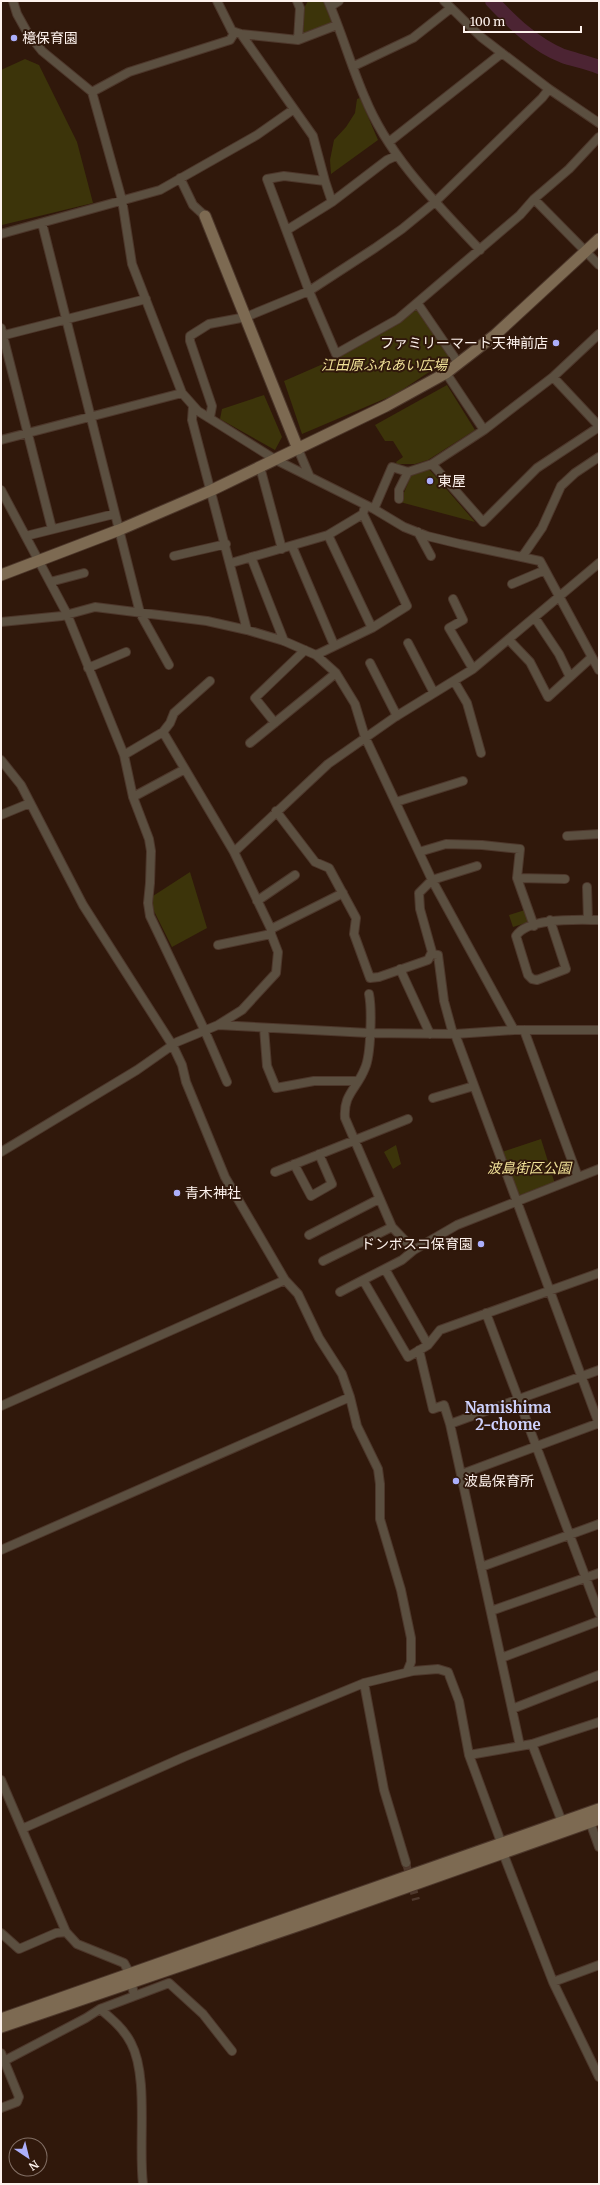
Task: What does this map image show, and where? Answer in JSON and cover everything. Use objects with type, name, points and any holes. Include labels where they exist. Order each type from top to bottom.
[{"type":"street","points":[[13,1],[17,14],[27,32],[42,50],[92,92],[122,200],[132,264],[182,393],[193,406],[276,460],[309,475],[374,509],[404,527],[460,544],[540,561],[599,670]]},
{"type":"street","points":[[217,1],[232,31],[238,33],[298,40],[337,25]]},
{"type":"street","points":[[297,1],[300,8],[298,40]]},
{"type":"street","points":[[339,1],[330,4],[337,25],[354,66],[365,99],[396,156],[435,202],[480,250]]},
{"type":"street","points":[[444,1],[481,37],[549,89],[599,123]]},
{"type":"street","points":[[354,66],[412,38],[451,8]]},
{"type":"street","points":[[92,92],[140,68],[230,40],[238,33]]},
{"type":"street","points":[[238,33],[313,136],[332,202]]},
{"type":"street","points":[[389,142],[502,53]]},
{"type":"street","points":[[210,417],[212,406],[190,341],[190,336],[209,324],[246,317],[309,291],[402,229],[435,202],[542,98],[549,89]]},
{"type":"street","points":[[1,234],[160,190],[257,135],[294,109]]},
{"type":"street","points":[[325,181],[284,176],[267,179],[309,291],[336,354],[398,319],[418,304],[520,215],[534,199],[568,169],[599,137]]},
{"type":"street","points":[[287,230],[332,202],[388,160],[396,156]]},
{"type":"street","points":[[180,178],[193,205],[205,216],[309,475]]},
{"type":"street","points":[[534,199],[599,266]]},
{"type":"street","points":[[42,223],[140,613],[169,665]]},
{"type":"street","points":[[1,575],[39,559],[119,530],[212,490],[386,406],[446,373],[495,335],[599,239]]},
{"type":"street","points":[[52,529],[2,333],[66,321],[146,299]]},
{"type":"street","points":[[418,304],[459,364]]},
{"type":"street","points":[[374,509],[392,467],[408,472],[432,464],[484,430],[553,376],[599,334]]},
{"type":"street","points":[[446,373],[484,430]]},
{"type":"street","points":[[432,464],[483,522],[537,468],[599,426],[553,376]]},
{"type":"street","points":[[1,440],[182,393]]},
{"type":"street","points":[[193,406],[192,420],[231,562],[247,630]]},
{"type":"street","points":[[522,557],[542,528],[561,486],[575,473],[599,457]]},
{"type":"street","points":[[260,467],[282,549]]},
{"type":"street","points":[[399,498],[399,490],[408,472]]},
{"type":"street","points":[[1,490],[68,614],[88,668],[124,755],[133,797],[149,839],[151,852],[148,903],[150,916],[204,1029],[227,1082]]},
{"type":"street","points":[[316,655],[372,628],[407,606],[363,514],[365,505]]},
{"type":"street","points":[[26,536],[114,514]]},
{"type":"street","points":[[231,562],[328,535],[363,514]]},
{"type":"street","points":[[418,532],[430,556]]},
{"type":"street","points":[[328,535],[372,628]]},
{"type":"street","points":[[174,556],[226,544]]},
{"type":"street","points":[[292,546],[334,645]]},
{"type":"street","points":[[251,557],[284,641]]},
{"type":"street","points":[[234,852],[276,811],[328,764],[397,716],[473,669],[599,563]]},
{"type":"street","points":[[512,584],[545,570]]},
{"type":"street","points":[[50,582],[84,573]]},
{"type":"street","points":[[453,599],[463,620],[449,628],[473,669]]},
{"type":"street","points":[[1,622],[68,614],[95,607],[207,621],[247,630],[284,641],[316,655],[336,673],[355,704],[365,737],[432,880],[514,1030]]},
{"type":"street","points":[[535,618],[559,654],[570,677]]},
{"type":"street","points":[[509,640],[530,662],[548,697],[592,657]]},
{"type":"street","points":[[408,643],[434,693]]},
{"type":"street","points":[[275,723],[255,698],[305,650]]},
{"type":"street","points":[[88,668],[126,652]]},
{"type":"street","points":[[370,663],[397,716]]},
{"type":"street","points":[[250,743],[336,673]]},
{"type":"street","points":[[124,755],[162,732],[170,723],[174,713],[210,681]]},
{"type":"street","points":[[454,681],[467,703],[481,753]]},
{"type":"street","points":[[1,1152],[173,1046],[177,1042],[204,1029],[218,1025],[242,1010],[276,973],[278,952],[257,900],[234,852],[162,732]]},
{"type":"street","points":[[1,760],[21,785],[83,905],[173,1046],[182,1065],[186,1082],[218,1164],[246,1216],[285,1280],[298,1294],[319,1338],[342,1374],[350,1397],[357,1426],[378,1469],[380,1484],[380,1519],[401,1590],[411,1638],[411,1662],[407,1672]]},
{"type":"street","points":[[133,797],[185,769]]},
{"type":"street","points":[[396,802],[463,781]]},
{"type":"street","points":[[1,815],[30,803]]},
{"type":"street","points":[[276,811],[314,862],[329,868],[356,918],[354,934],[370,978],[428,960],[432,952],[420,909],[419,893],[432,880],[477,866]]},
{"type":"street","points":[[567,836],[599,834]]},
{"type":"street","points":[[419,852],[446,844],[482,845],[520,849],[517,878],[534,926]]},
{"type":"street","points":[[257,900],[295,875]]},
{"type":"street","points":[[517,878],[565,879]]},
{"type":"street","points":[[587,887],[588,920]]},
{"type":"street","points":[[218,945],[271,932],[343,893]]},
{"type":"street","points":[[550,920],[566,969],[536,980],[532,979],[528,975],[516,936],[519,930],[550,920],[599,920]]},
{"type":"street","points":[[431,954],[438,955],[444,1002],[454,1034],[515,1202],[599,1423],[462,1474]]},
{"type":"street","points":[[400,969],[430,1034]]},
{"type":"street","points":[[369,994],[369,1033],[366,1068],[344,1104],[345,1118],[392,1227],[414,1250]]},
{"type":"street","points":[[218,1025],[369,1033],[430,1034],[514,1030],[599,1030]]},
{"type":"street","points":[[264,1028],[267,1066],[276,1088],[314,1081],[358,1081]]},
{"type":"street","points":[[524,1030],[578,1178]]},
{"type":"street","points":[[433,1098],[474,1086]]},
{"type":"street","points":[[275,1172],[408,1119]]},
{"type":"street","points":[[294,1164],[310,1196],[332,1184],[319,1154]]},
{"type":"street","points":[[340,1292],[402,1260],[414,1250],[457,1225],[599,1169]]},
{"type":"street","points":[[309,1235],[379,1199]]},
{"type":"street","points":[[323,1261],[392,1227]]},
{"type":"street","points":[[385,1269],[428,1345]]},
{"type":"street","points":[[363,1280],[408,1357],[428,1345],[440,1330],[599,1273]]},
{"type":"street","points":[[1,1406],[285,1280]]},
{"type":"street","points":[[486,1313],[599,1613]]},
{"type":"street","points":[[419,1350],[433,1408],[444,1405],[450,1424],[520,1746]]},
{"type":"street","points":[[450,1424],[599,1370]]},
{"type":"street","points":[[1,1550],[350,1397]]},
{"type":"street","points":[[481,1567],[599,1524]]},
{"type":"street","points":[[491,1611],[599,1573]]},
{"type":"street","points":[[501,1658],[599,1621]]},
{"type":"street","points":[[24,1828],[184,1757],[364,1683],[407,1672],[438,1669],[448,1672],[458,1701],[469,1755],[501,1842],[503,1853],[553,1982],[599,2078]]},
{"type":"street","points":[[512,1709],[599,1675]]},
{"type":"street","points":[[364,1683],[384,1790],[406,1863]]},
{"type":"street","points":[[469,1755],[532,1744],[599,1722]]},
{"type":"street","points":[[532,1744],[562,1822]]},
{"type":"street","points":[[1,1780],[24,1828],[66,1932],[77,1944],[124,1963],[131,1978],[134,1995]]},
{"type":"street","points":[[1,2027],[501,1842],[599,1809]]},
{"type":"street","points":[[1,2019],[131,1978],[594,1821],[599,1847]]},
{"type":"street","points":[[1,1933],[19,1948],[56,1933],[66,1932]]},
{"type":"street","points":[[553,1982],[599,1965]]},
{"type":"street","points":[[4,2061],[86,2018],[100,2009],[169,1983],[203,2014],[232,2051]]},
{"type":"street","points":[[100,2009],[125,2033],[136,2055],[140,2084],[142,2184]]},
{"type":"street","points":[[1,2053],[19,2097],[17,2102],[1,2108]]},
{"type":"green space","points":[[308,1],[323,1],[332,23],[303,34],[304,8]]},
{"type":"green space","points":[[25,59],[39,65],[77,142],[93,203],[2,225],[1,70]]},
{"type":"green space","points":[[360,98],[378,140],[331,174],[330,160],[334,140],[346,127],[355,113],[357,99]]},
{"type":"green space","name":"江田原ふれあい広場","points":[[417,310],[450,358],[396,394],[302,434],[284,381],[339,357]]},
{"type":"green space","name":"江田原ふれあい広場","points":[[447,385],[475,430],[428,460],[415,464],[397,464],[396,462],[403,457],[393,441],[385,441],[375,425]]},
{"type":"green space","points":[[264,395],[282,437],[275,450],[220,419],[222,409]]},
{"type":"green space","points":[[429,469],[475,522],[400,502],[411,476]]},
{"type":"green space","points":[[190,872],[207,928],[172,947],[150,903],[153,896]]},
{"type":"green space","points":[[525,910],[529,922],[513,927],[509,915]]},
{"type":"green space","name":"波島街区公園","points":[[541,1139],[555,1184],[517,1196],[502,1152]]},
{"type":"green space","points":[[396,1145],[401,1164],[393,1169],[384,1152]]},
{"type":"waterway","points":[[492,1],[516,25],[543,46],[563,56],[599,67]]},
{"type":"tunnel","points":[[406,1863],[416,1900]]},
{"type":"place","name":"檍保育園","points":[[14,38]]},
{"type":"place","name":"ファミリーマート天神前店","points":[[556,343]]},
{"type":"place","name":"東屋","points":[[430,481]]},
{"type":"place","name":"青木神社","points":[[177,1193]]},
{"type":"place","name":"ドンボスコ保育園","points":[[481,1244]]},
{"type":"place","name":"波島保育所","points":[[456,1481]]},
{"type":"district","name":"Namishima 2-chome","points":[[508,1416]]}]
